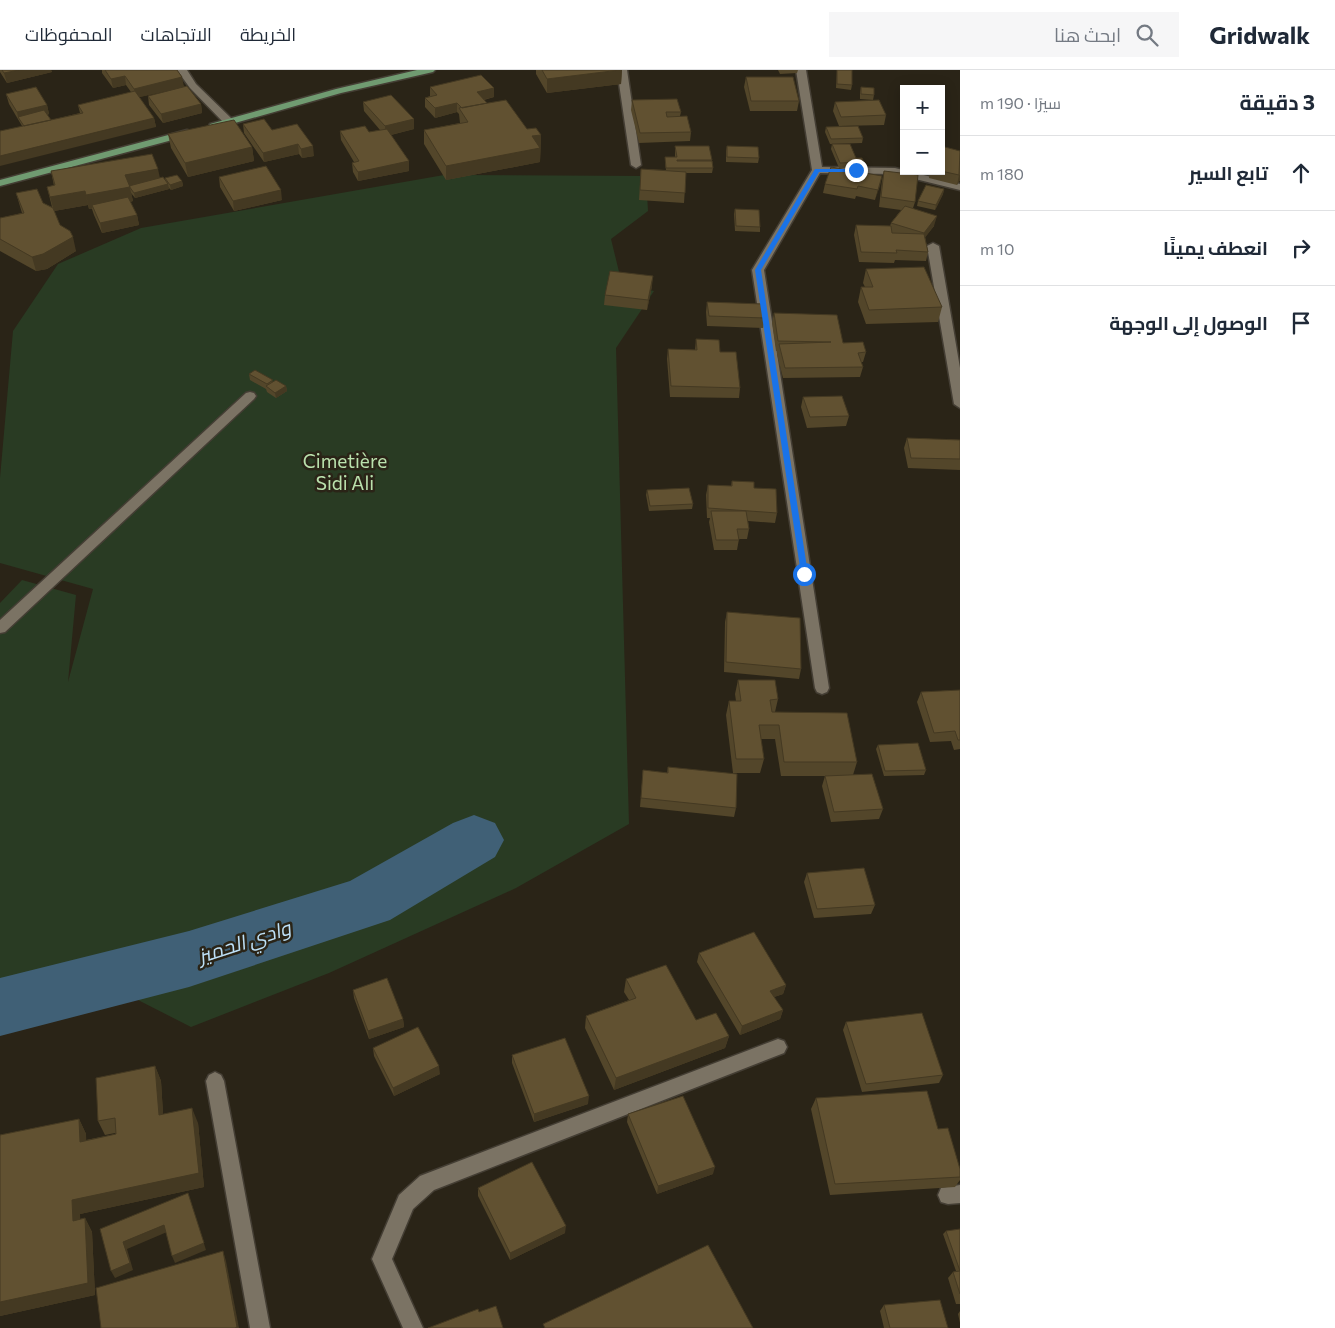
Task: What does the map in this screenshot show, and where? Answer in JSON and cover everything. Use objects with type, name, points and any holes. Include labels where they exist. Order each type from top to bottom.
[{"type":"main road","points":[[0,183],[339,92],[430,70]]},
{"type":"street","points":[[182,70],[193,86],[229,122]]},
{"type":"street","points":[[622,70],[636,165]]},
{"type":"street","points":[[801,70],[817,170],[758,270],[822,688]]},
{"type":"street","points":[[817,170],[895,170],[960,187]]},
{"type":"street","points":[[933,246],[960,404]]},
{"type":"street","points":[[0,628],[250,396]]},
{"type":"street","points":[[413,1328],[382,1259],[406,1202],[427,1183],[778,1047]]},
{"type":"street","points":[[214,1081],[260,1328]]},
{"type":"green space","name":"Cimetière Sidi Ali","points":[[444,175],[646,176],[648,211],[611,239],[622,284],[654,291],[616,348],[629,824],[516,888],[329,973],[191,1027],[85,973],[24,981],[0,992],[0,603],[22,580],[76,595],[68,682],[93,589],[0,563],[0,478],[13,331],[58,264],[141,228]]},
{"type":"building","points":[[2,70],[19,70],[4,73]]},
{"type":"building","points":[[105,70],[177,70],[182,77],[134,89],[125,76],[111,79]]},
{"type":"building","points":[[542,70],[620,70],[547,79]]},
{"type":"building","points":[[837,70],[852,70],[852,85],[837,84]]},
{"type":"building","points":[[481,75],[494,88],[477,92],[487,103],[462,108],[457,103],[435,108],[425,98],[437,95],[430,87]]},
{"type":"building","points":[[746,77],[793,77],[799,101],[751,101]]},
{"type":"building","points":[[187,86],[201,104],[161,114],[148,96]]},
{"type":"building","points":[[36,87],[47,105],[17,112],[6,94]]},
{"type":"building","points":[[861,87],[874,88],[874,95],[861,94]]},
{"type":"building","points":[[135,91],[154,118],[0,156],[0,131],[83,113],[78,105]]},
{"type":"building","points":[[391,95],[414,119],[385,126],[363,102]]},
{"type":"building","points":[[677,99],[681,112],[666,112],[667,117],[687,116],[691,132],[640,133],[632,100]]},
{"type":"building","points":[[506,100],[527,129],[536,128],[541,135],[532,136],[540,148],[446,166],[424,130],[468,122],[459,108]]},
{"type":"building","points":[[879,100],[886,115],[841,117],[835,102]]},
{"type":"building","points":[[44,110],[51,120],[24,126],[18,117]]},
{"type":"building","points":[[264,119],[272,130],[297,124],[313,146],[301,149],[298,144],[263,153],[243,124]]},
{"type":"building","points":[[234,120],[252,147],[185,163],[168,134]]},
{"type":"building","points":[[365,126],[369,132],[387,129],[409,161],[358,172],[352,163],[359,161],[340,131]]},
{"type":"building","points":[[858,126],[863,138],[831,139],[826,127]]},
{"type":"building","points":[[832,144],[850,144],[856,158],[862,158],[864,162],[840,163]]},
{"type":"building","points":[[675,146],[709,146],[712,160],[677,161],[712,161],[713,168],[666,168],[665,157],[677,157]]},
{"type":"building","points":[[727,146],[758,147],[759,158],[727,157]]},
{"type":"building","points":[[945,147],[960,151],[959,175],[945,172]]},
{"type":"building","points":[[152,154],[158,169],[125,175],[130,187],[86,195],[85,191],[50,197],[47,187],[55,185],[51,171]]},
{"type":"building","points":[[266,166],[281,190],[233,201],[219,177]]},
{"type":"building","points":[[831,167],[882,176],[878,190],[858,186],[857,189],[825,184]]},
{"type":"building","points":[[641,169],[686,172],[685,193],[640,190]]},
{"type":"building","points":[[884,171],[900,173],[900,175],[918,175],[915,202],[881,197]]},
{"type":"building","points":[[177,175],[182,181],[170,185],[165,178]]},
{"type":"building","points":[[163,177],[168,184],[134,193],[129,186]]},
{"type":"building","points":[[926,185],[944,189],[936,205],[918,201]]},
{"type":"building","points":[[37,189],[43,203],[53,208],[60,225],[70,231],[73,237],[43,254],[32,257],[0,239],[0,218],[24,213],[16,193]]},
{"type":"building","points":[[128,197],[137,215],[100,223],[92,205]]},
{"type":"building","points":[[905,206],[937,216],[924,233],[891,223]]},
{"type":"building","points":[[735,209],[759,210],[760,227],[736,226]]},
{"type":"building","points":[[856,225],[891,226],[892,233],[924,234],[928,252],[896,250],[897,253],[861,252]]},
{"type":"building","points":[[924,267],[942,307],[869,310],[861,287],[873,287],[866,269]]},
{"type":"building","points":[[610,271],[653,276],[648,300],[605,295]]},
{"type":"building","points":[[707,302],[763,304],[765,318],[709,316]]},
{"type":"building","points":[[774,313],[837,315],[843,343],[863,342],[866,352],[858,353],[863,367],[785,368],[779,344],[831,342],[778,341]]},
{"type":"building","points":[[696,339],[719,340],[720,352],[736,352],[740,388],[671,386],[668,349],[697,350]]},
{"type":"building","points":[[255,370],[273,380],[267,384],[249,374]]},
{"type":"building","points":[[276,380],[286,386],[275,393],[266,386]]},
{"type":"building","points":[[842,396],[849,416],[810,417],[803,397]]},
{"type":"building","points":[[907,438],[960,440],[960,459],[911,458]]},
{"type":"building","points":[[732,481],[754,482],[754,488],[776,489],[777,513],[708,508],[708,485],[732,486]]},
{"type":"building","points":[[689,488],[693,504],[650,506],[647,490]]},
{"type":"building","points":[[711,511],[746,511],[749,529],[737,529],[739,540],[716,540]]},
{"type":"building","points":[[727,612],[800,618],[801,669],[726,662]]},
{"type":"building","points":[[738,680],[775,680],[778,699],[770,700],[772,712],[847,713],[857,762],[784,762],[779,725],[759,725],[764,759],[736,759],[729,701],[741,701]]},
{"type":"building","points":[[960,690],[960,740],[958,740],[955,731],[934,733],[921,692]]},
{"type":"building","points":[[918,743],[926,770],[885,771],[878,745]]},
{"type":"building","points":[[668,767],[737,774],[736,808],[641,798],[643,770],[668,773]]},
{"type":"building","points":[[872,774],[883,809],[834,812],[825,776]]},
{"type":"building","points":[[864,868],[875,905],[817,909],[807,873]]},
{"type":"building","points":[[754,932],[786,985],[770,991],[783,1010],[742,1026],[699,953]]},
{"type":"building","points":[[666,965],[696,1020],[716,1013],[729,1036],[616,1078],[586,1016],[636,998],[626,979]]},
{"type":"building","points":[[387,978],[403,1019],[368,1031],[353,990]]},
{"type":"building","points":[[922,1013],[943,1075],[866,1084],[846,1022]]},
{"type":"building","points":[[418,1027],[439,1066],[393,1088],[373,1048]]},
{"type":"building","points":[[565,1038],[589,1096],[534,1114],[512,1055]]},
{"type":"building","points":[[155,1066],[159,1115],[192,1108],[199,1173],[72,1200],[73,1221],[85,1218],[88,1283],[0,1302],[0,1135],[79,1119],[80,1142],[116,1134],[115,1118],[98,1121],[96,1078]]},
{"type":"building","points":[[927,1091],[938,1129],[948,1128],[960,1169],[960,1177],[835,1184],[816,1098]]},
{"type":"building","points":[[683,1096],[715,1167],[658,1186],[628,1114]]},
{"type":"building","points":[[532,1162],[566,1226],[510,1253],[478,1188]]},
{"type":"building","points":[[188,1193],[204,1243],[172,1256],[164,1225],[123,1242],[130,1263],[111,1271],[100,1229]]},
{"type":"building","points":[[960,1229],[960,1271],[946,1231]]},
{"type":"building","points":[[708,1245],[753,1328],[545,1328],[543,1324]]},
{"type":"building","points":[[223,1251],[237,1327],[101,1328],[96,1288]]},
{"type":"building","points":[[960,1271],[960,1294],[953,1272]]},
{"type":"building","points":[[940,1300],[948,1328],[890,1328],[884,1305]]},
{"type":"building","points":[[496,1306],[503,1328],[428,1328],[478,1309],[479,1312]]},
{"type":"waterway","name":"وادي الحميز","points":[[0,1007],[189,959],[368,901],[474,840]]},
{"type":"route","points":[[804,574],[758,270],[817,170],[856,170]]}]
